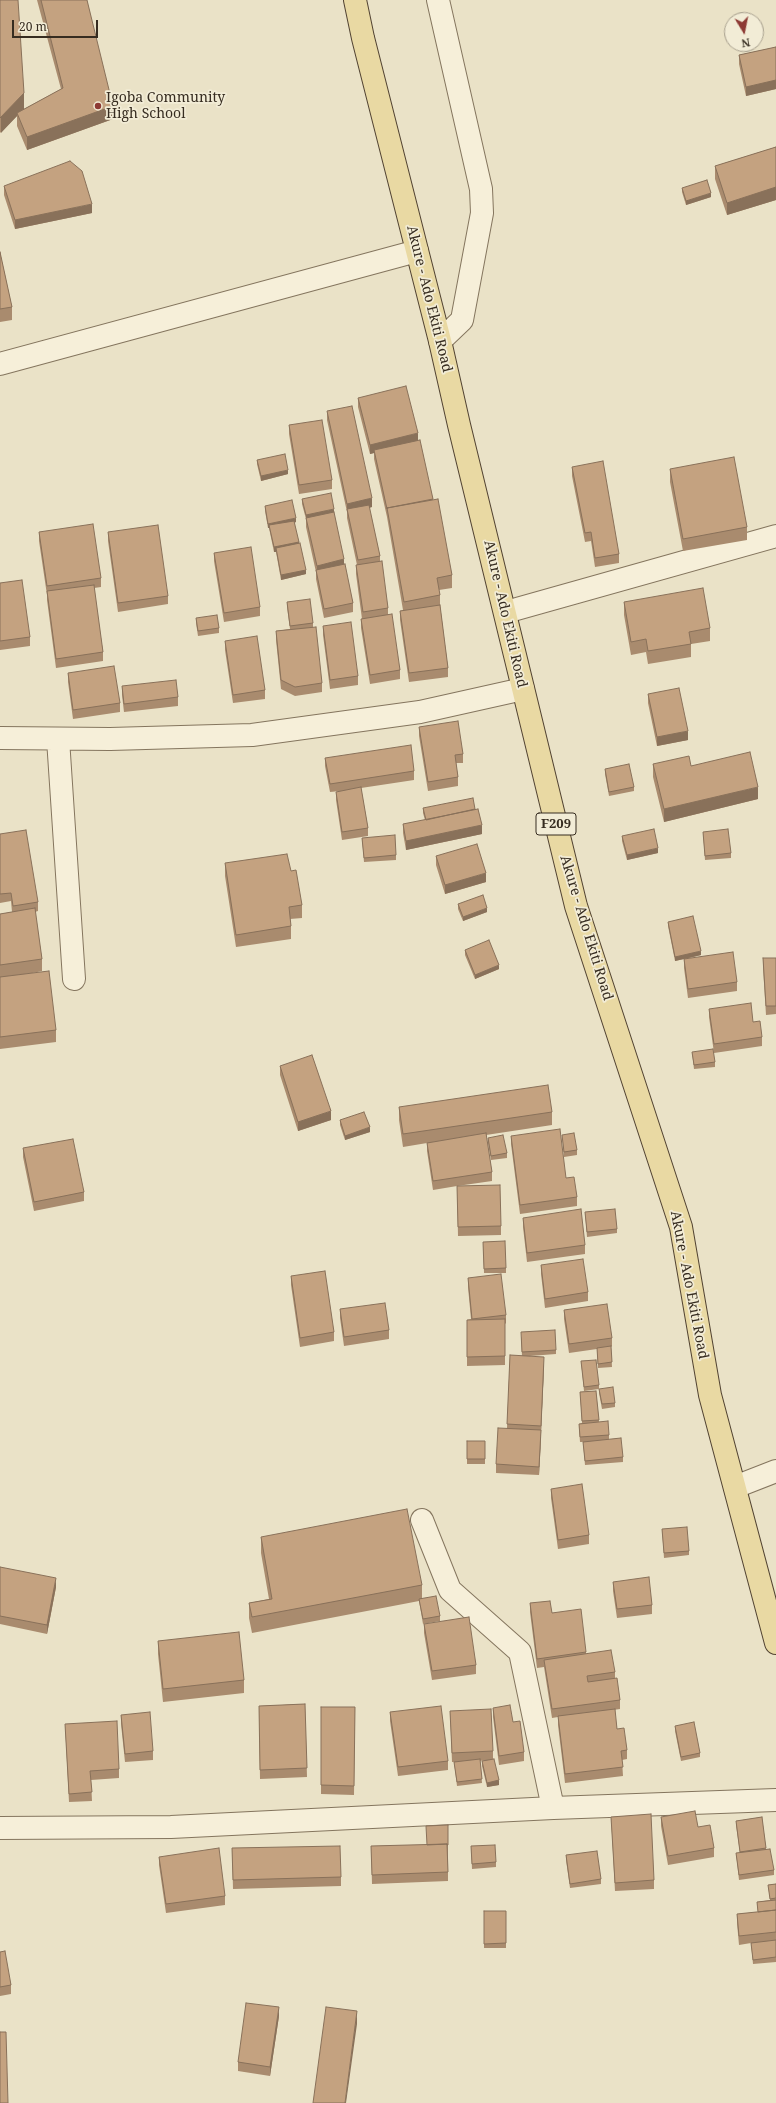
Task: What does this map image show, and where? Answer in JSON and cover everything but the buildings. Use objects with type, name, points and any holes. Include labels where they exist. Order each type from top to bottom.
[{"type":"main road","name":"Akure - Ado Ekiti Road","points":[[355,0],[363,38],[440,341],[576,906],[681,1227],[710,1395],[776,1643]]},
{"type":"street","points":[[438,0],[481,189],[482,213],[462,320],[440,341]]},
{"type":"street","points":[[0,364],[417,251]]},
{"type":"street","points":[[506,612],[776,536]]},
{"type":"street","points":[[0,738],[110,739],[252,735],[420,712],[523,689]]},
{"type":"street","points":[[58,738],[74,979]]},
{"type":"street","points":[[735,1487],[776,1471]]},
{"type":"street","points":[[422,1520],[450,1590],[520,1652],[553,1808]]},
{"type":"street","points":[[0,1828],[171,1827],[553,1808],[776,1800]]},
{"type":"place","name":"Igoba Community High School","points":[[98,106]]}]
